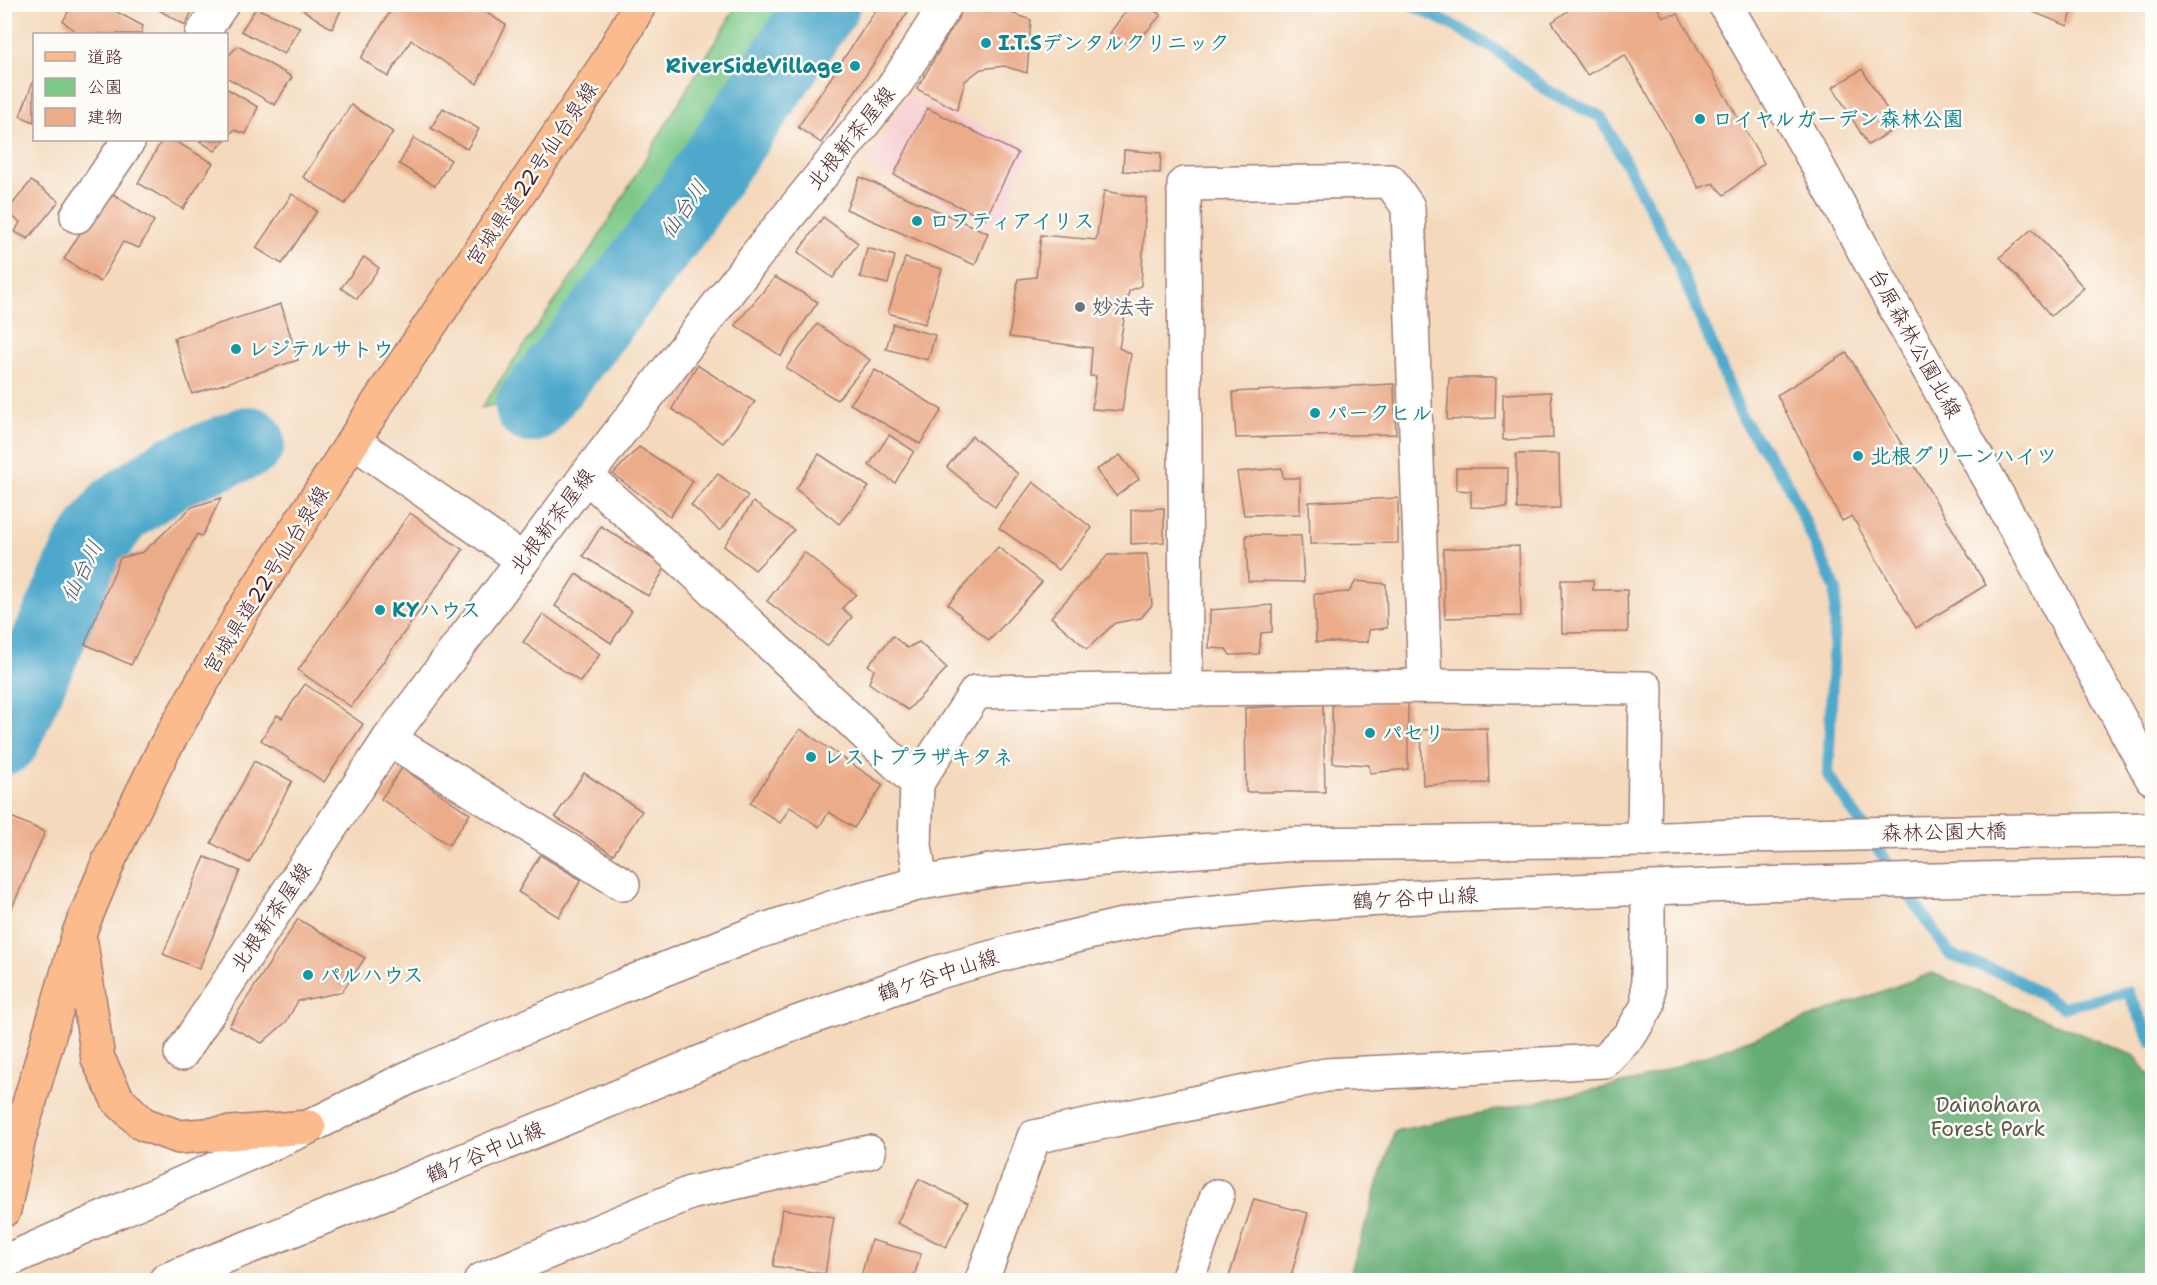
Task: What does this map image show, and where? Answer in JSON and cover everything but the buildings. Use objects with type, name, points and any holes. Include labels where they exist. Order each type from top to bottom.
[{"type":"main road","name":"宮城県道22号仙台泉線","points":[[4,1210],[19,1138],[79,933],[111,856],[164,748],[243,611],[389,386],[607,63],[640,4]]},
{"type":"main road","points":[[79,933],[98,1059],[118,1100],[143,1124],[179,1137],[309,1127]]},
{"type":"street","points":[[203,33],[222,4]]},
{"type":"street","name":"北根新茶屋線","points":[[181,1054],[389,739],[585,476],[755,257],[897,82],[946,4]]},
{"type":"street","name":"台原森林公園北線","points":[[1725,4],[1815,161],[2152,778]]},
{"type":"street","points":[[77,216],[128,141]]},
{"type":"street","points":[[1186,690],[1184,184],[1390,182],[1408,207],[1425,686]]},
{"type":"street","points":[[353,441],[524,560]]},
{"type":"street","points":[[585,476],[692,570],[917,783]]},
{"type":"street","points":[[921,883],[915,845],[917,783],[976,692],[1425,686],[1646,688],[1644,840]]},
{"type":"street","points":[[389,739],[623,884]]},
{"type":"street","name":"森林公園大橋","points":[[4,1262],[309,1127],[418,1073],[702,954],[812,914],[921,883],[996,870],[1142,855],[1297,844],[1644,840],[1735,836],[2152,829]]},
{"type":"street","name":"鶴ケ谷中山線","points":[[166,1281],[380,1196],[796,1023],[935,973],[1029,947],[1152,918],[1309,903],[1759,884],[2152,875]]},
{"type":"street","points":[[982,1281],[1034,1137],[1326,1075],[1604,1061],[1630,1035],[1648,1005],[1648,889]]},
{"type":"street","points":[[481,1281],[690,1193],[869,1152]]},
{"type":"street","points":[[1187,1281],[1217,1196]]},
{"type":"shaded area","points":[[909,95],[1031,147],[998,230],[864,165]]},
{"type":"green space","points":[[737,5],[811,5],[663,219],[529,397],[481,408],[596,242]]},
{"type":"green space","name":"Dainohara Forest Park","points":[[1932,973],[2135,1056],[2152,1078],[2152,1280],[1348,1280],[1395,1131],[1636,1081]]},
{"type":"waterway","name":"仙台川","points":[[531,407],[673,225],[824,4]]},
{"type":"waterway","points":[[1410,4],[1498,51],[1548,91],[1601,117],[1672,249],[1743,420],[1786,480],[1836,590],[1828,775],[1950,955],[2008,975],[2063,1007],[2128,992],[2152,1042]]},
{"type":"waterway","name":"仙台川","points":[[4,739],[89,549],[119,509],[175,471],[249,442]]},
{"type":"place","name":"I.T.Sデンタルクリニック","points":[[986,43]]},
{"type":"place","name":"RiverSideVillage","points":[[855,66]]},
{"type":"place","name":"ロイヤルガーデン森林公園","points":[[1700,119]]},
{"type":"place","name":"ロフティアイリス","points":[[917,221]]},
{"type":"place","name":"妙法寺","points":[[1080,307]]},
{"type":"place","name":"レジテルサトウ","points":[[236,349]]},
{"type":"place","name":"パークヒル","points":[[1315,413]]},
{"type":"place","name":"北根グリーンハイツ","points":[[1858,456]]},
{"type":"place","name":"KYハウス","points":[[380,610]]},
{"type":"place","name":"パセリ","points":[[1370,733]]},
{"type":"place","name":"レストプラザキタネ","points":[[811,757]]},
{"type":"place","name":"パルハウス","points":[[308,975]]}]
